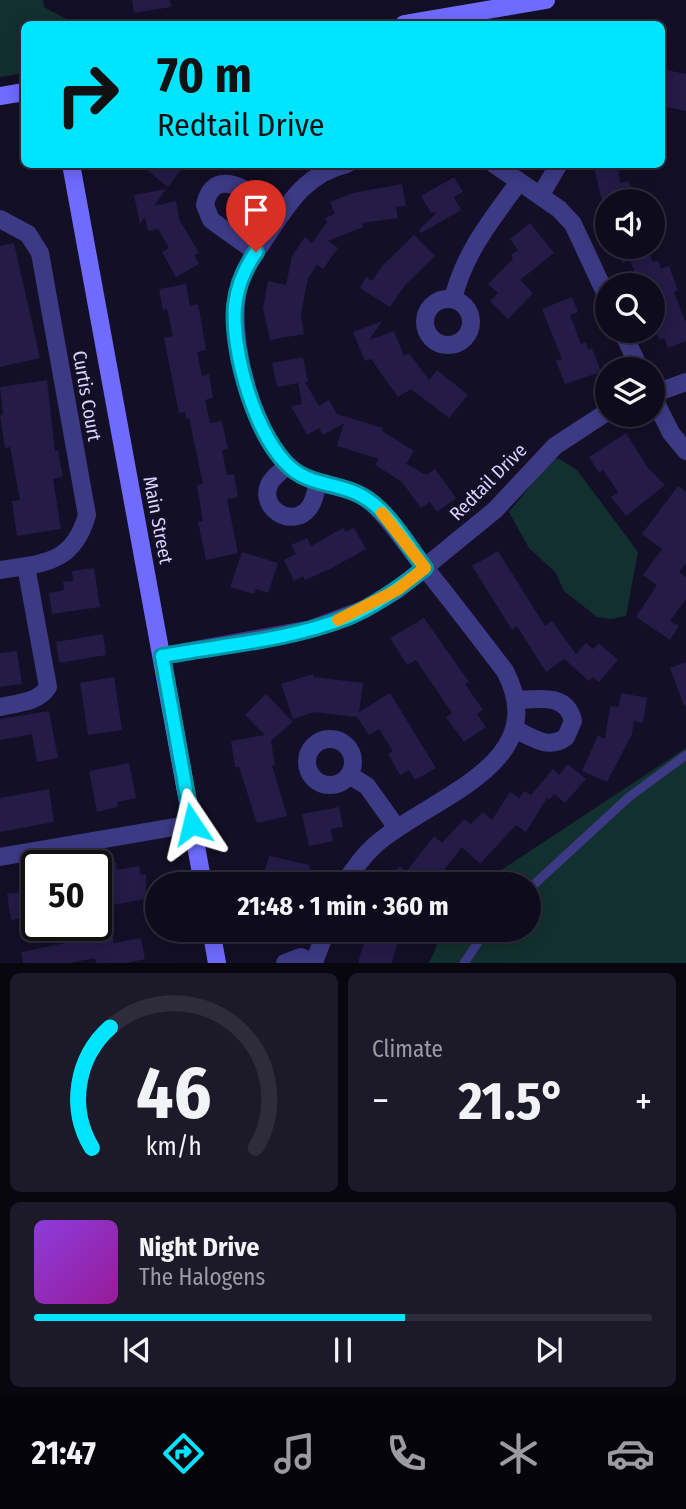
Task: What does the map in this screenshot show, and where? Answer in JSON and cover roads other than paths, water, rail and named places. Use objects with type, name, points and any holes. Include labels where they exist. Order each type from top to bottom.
[{"type":"main road","points":[[422,21],[546,0]]},
{"type":"main road","points":[[0,96],[21,92]]},
{"type":"main road","name":"Main Street","points":[[72,168],[201,872]]},
{"type":"main road","points":[[213,942],[217,963]]},
{"type":"street","points":[[333,168],[307,182],[245,267],[238,288],[236,328],[253,407],[264,430],[288,465],[318,483],[353,491],[371,502],[505,671],[517,700],[515,729],[506,750],[494,764],[397,828],[374,846],[353,872]]},
{"type":"street","points":[[503,168],[573,224],[596,273]]},
{"type":"street","points":[[540,196],[557,168]]},
{"type":"street","points":[[453,299],[462,267],[482,233],[519,182]]},
{"type":"street","points":[[256,252],[211,220],[206,213],[207,196],[220,183],[235,183],[282,213]]},
{"type":"street","name":"Curtis Court","points":[[0,219],[28,234],[40,253],[87,509],[82,530],[65,553],[49,562],[0,570]]},
{"type":"street","points":[[665,391],[686,382]]},
{"type":"street","name":"Redtail Drive","points":[[162,656],[293,633],[347,617],[397,590],[495,510],[555,446],[595,420]]},
{"type":"street","points":[[665,421],[686,451]]},
{"type":"street","points":[[288,465],[273,479],[267,493],[273,509],[280,515],[288,517],[304,513],[310,507],[318,483]]},
{"type":"street","points":[[0,707],[33,700],[43,695],[48,687],[26,566]]},
{"type":"street","points":[[515,729],[545,743],[554,743],[566,737],[573,721],[565,705],[558,700],[517,700]]},
{"type":"street","points":[[349,775],[368,786],[397,828]]},
{"type":"street","points":[[0,857],[192,824]]},
{"type":"street","points":[[285,963],[301,957],[314,963],[322,942]]},
{"type":"lane","points":[[541,878],[629,797],[686,755]]},
{"type":"lane","points":[[464,963],[478,942]]}]
